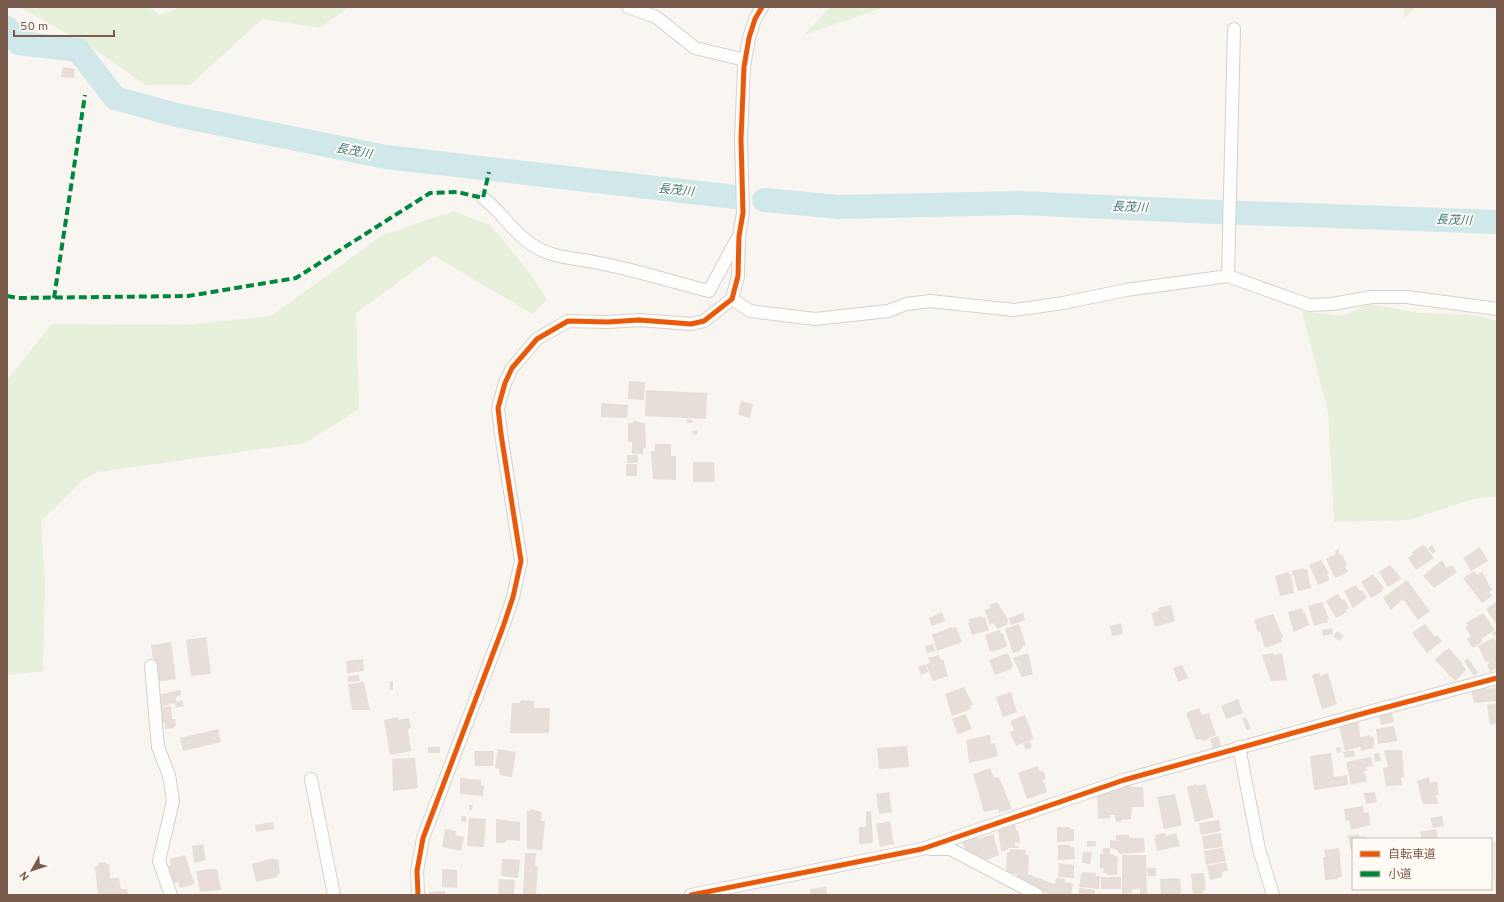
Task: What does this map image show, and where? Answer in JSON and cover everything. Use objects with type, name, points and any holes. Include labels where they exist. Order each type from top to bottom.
[{"type":"street","points":[[628,7],[656,17],[695,48],[745,60]]},
{"type":"street","points":[[418,895],[417,871],[423,838],[503,627],[513,597],[520,561],[498,408],[505,383],[512,368],[537,339],[568,321],[608,322],[639,320],[691,324],[704,321],[732,299],[738,276],[739,236],[743,213],[741,139],[745,60],[749,38],[755,19],[762,7]]},
{"type":"street","points":[[1228,276],[1228,222],[1234,30]]},
{"type":"street","points":[[483,198],[495,207],[517,232],[535,247],[559,256],[600,263],[709,291],[739,236]]},
{"type":"street","points":[[732,299],[750,311],[815,319],[888,311],[906,304],[930,301],[1014,310],[1063,303],[1126,290],[1228,276],[1308,305],[1332,304],[1372,297],[1407,297],[1497,309]]},
{"type":"street","points":[[151,666],[158,747],[169,775],[173,801],[159,861],[171,895]]},
{"type":"street","points":[[691,895],[922,849],[1124,780],[1239,747],[1497,678]]},
{"type":"street","points":[[1239,747],[1259,849],[1273,895]]},
{"type":"street","points":[[311,779],[334,895]]},
{"type":"street","points":[[922,849],[950,849],[1038,895]]},
{"type":"green space","points":[[19,7],[148,7],[160,15],[181,7],[348,7],[320,28],[262,19],[190,85],[146,85],[88,45]]},
{"type":"green space","points":[[830,7],[885,7],[804,35]]},
{"type":"green space","points":[[1404,7],[1416,7],[1404,18]]},
{"type":"green space","points":[[453,211],[490,225],[525,267],[547,299],[533,314],[434,256],[356,313],[359,409],[305,443],[98,472],[84,479],[41,521],[45,582],[43,671],[7,675],[7,380],[52,324],[186,325],[271,316],[383,235]]},
{"type":"green space","points":[[1368,304],[1419,313],[1475,315],[1497,321],[1497,496],[1473,499],[1409,520],[1334,522],[1328,412],[1302,311],[1343,316]]},
{"type":"green space","points":[[1497,838],[1497,895],[1492,869],[1492,845]]},
{"type":"building","points":[[63,67],[75,69],[74,78],[61,77]]},
{"type":"building","points":[[629,381],[645,382],[644,400],[628,399]]},
{"type":"building","points":[[646,390],[707,393],[706,419],[645,416]]},
{"type":"building","points":[[741,401],[753,404],[750,418],[738,415]]},
{"type":"building","points":[[601,403],[628,405],[627,418],[601,417]]},
{"type":"building","points":[[687,419],[693,420],[692,423],[687,423]]},
{"type":"building","points":[[633,421],[645,423],[646,448],[643,448],[643,454],[632,454],[632,442],[628,442],[628,423],[633,423]]},
{"type":"building","points":[[697,430],[697,434],[693,435],[692,431]]},
{"type":"building","points":[[655,444],[671,444],[671,456],[676,456],[676,480],[653,479],[651,451],[655,451]]},
{"type":"building","points":[[627,455],[638,455],[638,463],[627,463]]},
{"type":"building","points":[[693,462],[714,462],[715,482],[693,482]]},
{"type":"building","points":[[626,464],[637,464],[637,476],[626,476]]},
{"type":"building","points":[[1422,545],[1425,546],[1434,558],[1416,570],[1408,558],[1413,554],[1412,552]]},
{"type":"building","points":[[1432,545],[1436,551],[1433,554],[1428,548]]},
{"type":"building","points":[[1480,547],[1488,561],[1471,571],[1463,558]]},
{"type":"building","points":[[1339,549],[1340,555],[1342,554],[1347,565],[1345,566],[1348,572],[1335,578],[1326,559],[1336,554],[1335,551]]},
{"type":"building","points":[[1321,560],[1329,573],[1327,574],[1330,580],[1318,585],[1309,565]]},
{"type":"building","points":[[1442,560],[1447,568],[1452,565],[1457,572],[1434,588],[1423,576]]},
{"type":"building","points":[[1390,565],[1401,578],[1388,587],[1379,572]]},
{"type":"building","points":[[1304,568],[1305,570],[1307,569],[1311,588],[1298,591],[1292,571]]},
{"type":"building","points":[[1474,571],[1477,575],[1482,572],[1492,590],[1489,592],[1492,596],[1482,603],[1463,578]]},
{"type":"building","points":[[1288,572],[1291,574],[1294,593],[1280,596],[1275,576]]},
{"type":"building","points":[[1373,574],[1384,588],[1382,589],[1383,591],[1371,598],[1361,582]]},
{"type":"building","points":[[1407,580],[1430,611],[1418,620],[1403,599],[1391,610],[1383,598]]},
{"type":"building","points":[[1356,585],[1360,591],[1362,590],[1367,598],[1353,608],[1344,591]]},
{"type":"building","points":[[1338,594],[1342,600],[1344,599],[1349,608],[1346,610],[1347,612],[1336,618],[1326,601]]},
{"type":"building","points":[[1497,601],[1497,625],[1486,609]]},
{"type":"building","points":[[997,602],[1009,621],[1007,622],[1008,624],[997,629],[994,623],[990,625],[985,610],[991,608],[989,605]]},
{"type":"building","points":[[1322,602],[1329,619],[1327,620],[1328,622],[1314,626],[1308,606]]},
{"type":"building","points":[[1171,605],[1175,621],[1155,627],[1151,613],[1159,611],[1158,608]]},
{"type":"building","points":[[1302,608],[1303,613],[1305,612],[1309,625],[1294,632],[1288,612]]},
{"type":"building","points":[[942,612],[945,621],[932,626],[929,618]]},
{"type":"building","points":[[1023,613],[1025,620],[1011,625],[1009,618]]},
{"type":"building","points":[[1483,613],[1495,630],[1481,639],[1483,641],[1473,648],[1467,639],[1471,636],[1465,627],[1468,625],[1466,623]]},
{"type":"building","points":[[1273,614],[1283,637],[1281,638],[1282,642],[1265,648],[1260,631],[1258,632],[1254,620]]},
{"type":"building","points":[[982,616],[982,618],[985,617],[989,630],[972,635],[968,623],[970,622],[969,619]]},
{"type":"building","points":[[1121,623],[1123,634],[1112,636],[1110,626]]},
{"type":"building","points":[[1019,624],[1026,645],[1020,649],[1020,651],[1013,653],[1005,629]]},
{"type":"building","points":[[1425,624],[1435,637],[1437,635],[1442,641],[1427,653],[1412,633]]},
{"type":"building","points":[[951,627],[956,627],[962,642],[937,651],[932,635]]},
{"type":"building","points":[[1332,628],[1333,634],[1323,636],[1322,630]]},
{"type":"building","points":[[1000,630],[1001,634],[1003,633],[1007,647],[990,652],[985,635]]},
{"type":"building","points":[[1337,631],[1344,636],[1339,641],[1333,636]]},
{"type":"building","points":[[1496,631],[1497,634],[1494,636],[1492,633]]},
{"type":"building","points":[[206,637],[211,674],[191,676],[186,640]]},
{"type":"building","points":[[1493,638],[1497,642],[1497,668],[1490,672],[1487,665],[1489,664],[1488,661],[1486,662],[1478,646]]},
{"type":"building","points":[[171,642],[176,679],[156,682],[151,645]]},
{"type":"building","points":[[933,644],[935,651],[927,653],[925,646]]},
{"type":"building","points":[[1449,648],[1463,664],[1462,665],[1466,670],[1455,681],[1435,660]]},
{"type":"building","points":[[1008,653],[1013,666],[1011,669],[995,675],[989,660]]},
{"type":"building","points":[[1028,653],[1033,674],[1022,677],[1013,658]]},
{"type":"building","points":[[1273,653],[1273,655],[1282,653],[1287,680],[1271,681],[1262,655]]},
{"type":"building","points":[[939,655],[941,660],[943,659],[948,676],[933,681],[926,664],[930,663],[928,658]]},
{"type":"building","points":[[1468,658],[1478,673],[1474,676],[1464,661]]},
{"type":"building","points":[[363,659],[364,671],[347,673],[346,661]]},
{"type":"building","points":[[925,664],[928,672],[921,675],[918,667]]},
{"type":"building","points":[[1182,665],[1188,678],[1178,682],[1173,668]]},
{"type":"building","points":[[1319,673],[1320,676],[1328,673],[1337,704],[1322,709],[1312,675]]},
{"type":"building","points":[[359,675],[360,681],[348,682],[348,676]]},
{"type":"building","points":[[390,681],[393,681],[393,690],[389,690]]},
{"type":"building","points":[[364,682],[370,710],[352,710],[348,684]]},
{"type":"building","points":[[1486,685],[1487,689],[1497,687],[1497,701],[1474,703],[1471,689]]},
{"type":"building","points":[[964,687],[973,705],[970,706],[971,709],[952,716],[945,694]]},
{"type":"building","points":[[180,690],[181,695],[176,697],[177,702],[182,700],[184,706],[176,708],[175,703],[160,707],[158,695]]},
{"type":"building","points":[[1011,692],[1017,712],[1003,717],[996,697]]},
{"type":"building","points":[[1238,699],[1243,713],[1226,719],[1221,706]]},
{"type":"building","points":[[521,700],[534,701],[534,708],[550,708],[549,733],[510,733],[512,703],[520,703]]},
{"type":"building","points":[[1497,703],[1497,723],[1490,725],[1487,705]]},
{"type":"building","points":[[171,706],[172,719],[175,719],[176,726],[174,726],[174,728],[165,729],[165,723],[157,724],[155,708]]},
{"type":"building","points":[[1199,708],[1202,715],[1209,713],[1216,735],[1203,741],[1200,739],[1196,740],[1186,713]]},
{"type":"building","points":[[1391,709],[1394,722],[1381,725],[1378,712]]},
{"type":"building","points":[[965,714],[972,729],[958,734],[952,719]]},
{"type":"building","points":[[1025,715],[1034,739],[1016,746],[1010,732],[1014,730],[1010,721]]},
{"type":"building","points":[[398,717],[398,720],[409,718],[411,728],[408,729],[411,751],[390,755],[384,720]]},
{"type":"building","points":[[1246,717],[1251,729],[1247,730],[1242,719]]},
{"type":"building","points":[[1358,721],[1360,737],[1370,735],[1370,737],[1373,736],[1375,745],[1373,745],[1373,748],[1361,751],[1360,747],[1345,751],[1339,726]]},
{"type":"building","points":[[1394,726],[1397,741],[1378,744],[1376,729]]},
{"type":"building","points":[[218,729],[221,742],[183,751],[180,738]]},
{"type":"building","points":[[990,735],[991,744],[995,743],[998,756],[969,763],[966,740]]},
{"type":"building","points":[[1218,736],[1221,746],[1213,748],[1210,739]]},
{"type":"building","points":[[1030,741],[1032,747],[1026,750],[1023,744]]},
{"type":"building","points":[[907,746],[909,767],[879,769],[877,748]]},
{"type":"building","points":[[428,747],[440,747],[440,753],[428,753]]},
{"type":"building","points":[[1340,747],[1341,752],[1337,753],[1336,748]]},
{"type":"building","points":[[498,749],[516,752],[512,777],[500,775],[499,769],[495,768]]},
{"type":"building","points":[[1354,750],[1355,756],[1345,758],[1343,752]]},
{"type":"building","points":[[1402,750],[1404,777],[1401,778],[1402,785],[1386,786],[1383,768],[1388,767],[1384,751]]},
{"type":"building","points":[[474,751],[494,751],[493,766],[475,766]]},
{"type":"building","points":[[1331,753],[1334,777],[1347,775],[1348,785],[1314,790],[1310,756]]},
{"type":"building","points":[[1379,753],[1381,761],[1375,762],[1374,754]]},
{"type":"building","points":[[1371,757],[1373,766],[1366,767],[1367,771],[1364,771],[1367,781],[1351,785],[1346,762]]},
{"type":"building","points":[[415,758],[418,788],[393,791],[392,759]]},
{"type":"building","points":[[1038,766],[1040,772],[1043,771],[1046,779],[1043,780],[1047,792],[1027,799],[1018,773]]},
{"type":"building","points":[[990,768],[994,778],[998,777],[1000,780],[1012,809],[999,813],[998,809],[984,812],[973,774]]},
{"type":"building","points":[[1429,777],[1430,783],[1437,781],[1439,795],[1436,795],[1438,804],[1423,804],[1417,781]]},
{"type":"building","points":[[460,778],[481,780],[481,785],[484,786],[483,796],[460,794]]},
{"type":"building","points":[[1131,783],[1131,787],[1143,787],[1144,807],[1132,807],[1131,819],[1121,820],[1121,822],[1116,822],[1115,815],[1110,815],[1110,818],[1098,819],[1097,792],[1115,791],[1115,786]]},
{"type":"building","points":[[1196,784],[1197,786],[1205,784],[1214,817],[1195,822],[1187,787]]},
{"type":"building","points":[[889,792],[892,812],[879,814],[876,794]]},
{"type":"building","points":[[1375,792],[1377,802],[1366,804],[1364,793]]},
{"type":"building","points":[[1175,794],[1182,825],[1164,829],[1157,797]]},
{"type":"building","points":[[469,805],[473,805],[472,810],[469,810]]},
{"type":"building","points":[[1363,806],[1364,813],[1369,812],[1370,825],[1351,830],[1349,820],[1346,821],[1344,809]]},
{"type":"building","points":[[531,809],[542,812],[541,821],[545,821],[542,850],[527,849],[527,811],[530,811]]},
{"type":"building","points":[[871,811],[873,843],[859,844],[859,827],[866,827],[866,812]]},
{"type":"building","points":[[462,816],[466,816],[466,822],[461,821]]},
{"type":"building","points":[[1442,816],[1444,826],[1433,828],[1430,818]]},
{"type":"building","points":[[469,818],[486,819],[484,847],[467,846]]},
{"type":"building","points":[[496,819],[520,822],[520,841],[507,840],[505,843],[496,843]]},
{"type":"building","points":[[1219,820],[1221,831],[1201,835],[1199,823]]},
{"type":"building","points":[[890,821],[894,844],[880,847],[876,824]]},
{"type":"building","points":[[273,822],[274,829],[256,832],[255,825]]},
{"type":"building","points":[[1015,822],[1020,843],[1015,843],[1015,846],[1019,846],[1019,848],[1008,848],[1008,850],[1001,851],[998,830],[1002,829],[1002,823]]},
{"type":"building","points":[[1057,827],[1070,827],[1070,829],[1074,829],[1074,841],[1057,842]]},
{"type":"building","points":[[445,829],[456,831],[455,835],[464,837],[461,851],[442,847]]},
{"type":"building","points":[[1436,829],[1438,838],[1422,838],[1420,832]]},
{"type":"building","points":[[976,833],[978,839],[993,834],[999,855],[983,862],[975,855],[966,852],[961,839]]},
{"type":"building","points":[[1165,833],[1166,836],[1176,833],[1180,846],[1157,851],[1154,838],[1156,838],[1155,835]]},
{"type":"building","points":[[1221,833],[1223,847],[1204,849],[1202,836]]},
{"type":"building","points":[[1359,834],[1360,837],[1365,836],[1365,838],[1352,838],[1351,851],[1348,836]]},
{"type":"building","points":[[1116,835],[1129,835],[1129,838],[1144,838],[1145,852],[1120,854],[1116,849],[1110,848],[1110,840],[1116,841]]},
{"type":"building","points":[[1087,841],[1096,841],[1096,846],[1087,847]]},
{"type":"building","points":[[203,844],[206,860],[194,863],[192,846]]},
{"type":"building","points":[[1058,845],[1070,845],[1070,847],[1074,847],[1075,859],[1058,860]]},
{"type":"building","points":[[1103,848],[1110,848],[1110,854],[1118,857],[1117,875],[1107,875],[1107,873],[1103,873],[1104,868],[1100,868],[1100,854],[1103,854]]},
{"type":"building","points":[[1223,848],[1226,861],[1206,865],[1204,851]]},
{"type":"building","points":[[1339,848],[1342,877],[1338,877],[1338,879],[1325,880],[1323,857],[1325,857],[1324,850]]},
{"type":"building","points":[[1010,849],[1026,850],[1026,855],[1029,855],[1028,874],[1055,884],[1056,878],[1065,879],[1065,882],[1073,884],[1071,895],[1049,894],[1015,877],[1018,874],[1006,873],[1007,852],[1010,852]]},
{"type":"building","points":[[1083,852],[1092,852],[1090,864],[1082,863]]},
{"type":"building","points":[[525,853],[536,853],[535,866],[538,867],[536,895],[523,895]]},
{"type":"building","points":[[185,855],[194,882],[192,885],[180,888],[178,882],[172,883],[168,866],[171,865],[170,859]]},
{"type":"building","points":[[1122,855],[1146,855],[1147,895],[1140,895],[1140,889],[1132,889],[1133,893],[1122,894]]},
{"type":"building","points":[[274,858],[274,860],[278,859],[280,874],[277,875],[277,877],[256,882],[252,864]]},
{"type":"building","points":[[502,859],[520,860],[518,878],[501,876]]},
{"type":"building","points":[[106,862],[106,864],[109,864],[110,878],[119,878],[121,889],[127,889],[128,895],[98,895],[95,867],[99,865],[98,863]]},
{"type":"building","points":[[1226,862],[1228,870],[1222,872],[1222,877],[1210,880],[1207,866]]},
{"type":"building","points":[[1059,863],[1074,865],[1074,878],[1058,877]]},
{"type":"building","points":[[1147,868],[1156,868],[1156,876],[1148,876]]},
{"type":"building","points":[[217,869],[221,890],[200,892],[196,871]]},
{"type":"building","points":[[442,869],[457,870],[457,888],[442,887]]},
{"type":"building","points":[[1082,872],[1096,873],[1096,876],[1100,876],[1099,889],[1079,887]]},
{"type":"building","points":[[1204,873],[1206,890],[1203,890],[1204,893],[1193,894],[1191,874]]},
{"type":"building","points":[[1101,877],[1121,877],[1121,889],[1101,889]]},
{"type":"building","points":[[499,879],[515,880],[514,895],[498,895]]},
{"type":"building","points":[[1160,879],[1180,879],[1181,895],[1161,895]]},
{"type":"building","points":[[826,887],[827,895],[811,895],[810,889]]},
{"type":"building","points":[[1079,888],[1095,890],[1095,895],[1078,895]]},
{"type":"building","points":[[445,891],[445,895],[429,895],[429,892]]},
{"type":"waterway","name":"長茂川","points":[[7,28],[19,43],[78,50],[115,98],[176,115],[386,157],[735,197]]},
{"type":"waterway","name":"長茂川","points":[[764,200],[839,207],[1021,203],[1191,211],[1497,222]]},
{"type":"marked path","points":[[54,298],[85,95]]},
{"type":"marked path","points":[[7,296],[18,298],[188,296],[296,278],[430,193],[457,192],[483,198],[489,172]]},
{"type":"cycle path","points":[[418,895],[417,871],[423,838],[503,627],[513,597],[521,561],[498,408],[505,383],[512,368],[537,339],[568,321],[608,322],[639,320],[691,324],[704,321],[732,299],[738,276],[739,236],[743,213],[741,139],[744,67],[749,38],[755,19],[762,7]]},
{"type":"cycle path","points":[[691,895],[922,849],[1124,780],[1497,678]]}]
